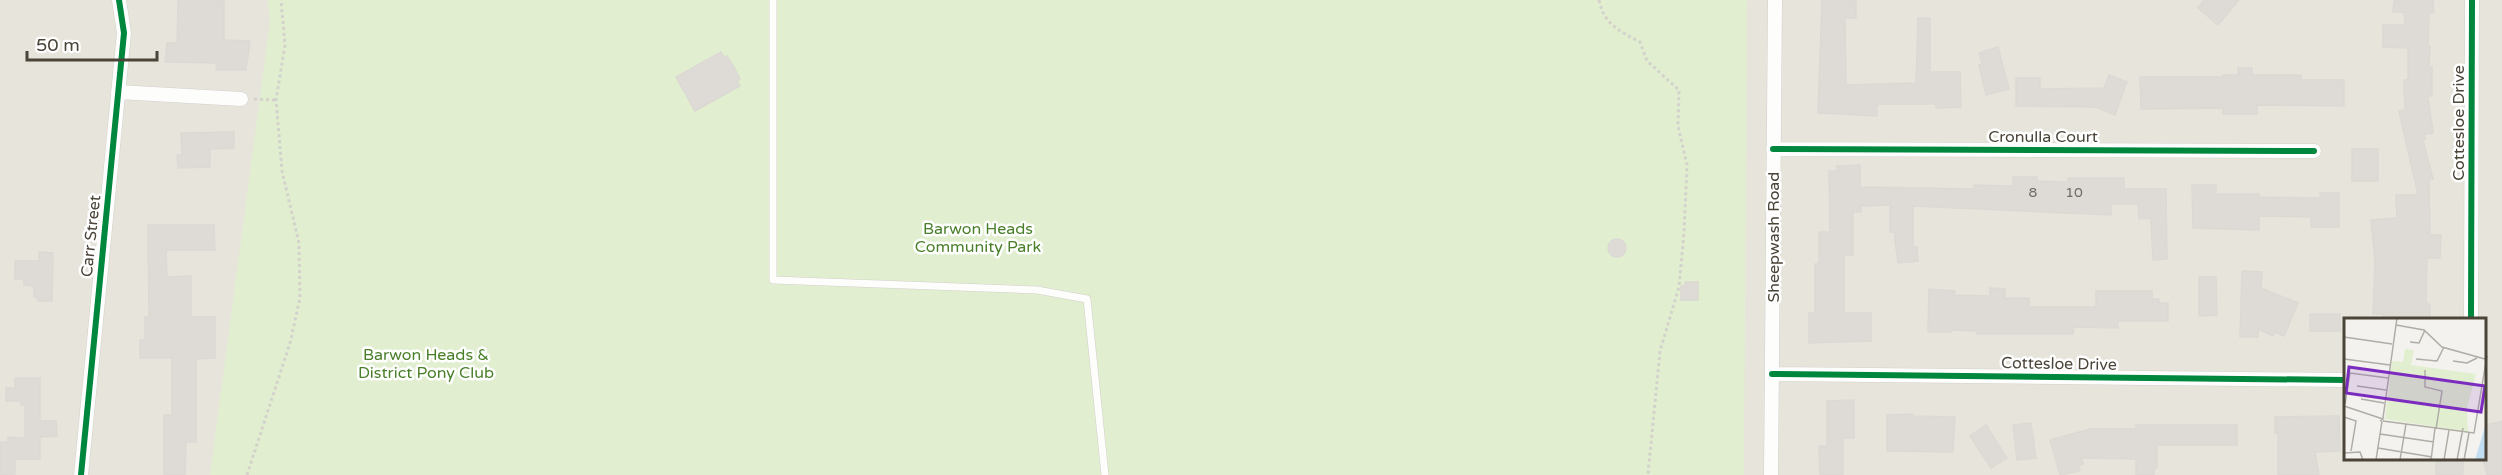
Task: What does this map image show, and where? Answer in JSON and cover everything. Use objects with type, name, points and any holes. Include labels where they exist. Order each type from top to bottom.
[{"type":"street","name":"Carr Street","points":[[81,475],[124,33],[119,0]]},
{"type":"street","name":"Sheepwash Road","points":[[1771,475],[1775,0]]},
{"type":"street","name":"Cottesloe Drive","points":[[2471,318],[2472,0]]},
{"type":"street","points":[[118,92],[241,99]]},
{"type":"street","name":"Cronulla Court","points":[[1773,149],[2314,151]]},
{"type":"street","name":"Cottesloe Drive","points":[[1772,374],[2344,380]]},
{"type":"lane","points":[[773,0],[773,280],[1037,290],[1087,299],[1105,475]]},
{"type":"path","points":[[247,475],[290,343],[300,298],[298,243],[282,171],[276,100],[285,45],[281,0]]},
{"type":"path","points":[[1599,0],[1602,15],[1618,31],[1640,42],[1647,61],[1679,90],[1678,126],[1687,165],[1679,287],[1660,351],[1648,475]]},
{"type":"path","points":[[241,99],[276,100]]},
{"type":"shaded area","name":"Barwon Heads Community Park","points":[[0,0],[2502,0],[2502,475],[0,475]]},
{"type":"green space","name":"Barwon Heads Community Park","points":[[267,0],[1747,0],[1744,475],[210,475],[270,21]]},
{"type":"building","points":[[178,0],[224,0],[224,40],[250,41],[246,70],[216,70],[217,63],[165,62],[167,43],[177,43]]},
{"type":"building","points":[[1822,0],[1856,0],[1856,18],[1845,18],[1846,85],[1916,83],[1918,18],[1930,18],[1930,72],[1960,72],[1961,107],[1936,108],[1936,104],[1877,104],[1877,116],[1818,113]]},
{"type":"building","points":[[2204,0],[2239,0],[2218,25],[2198,8]]},
{"type":"building","points":[[2394,0],[2433,0],[2434,13],[2429,13],[2428,46],[2430,46],[2429,67],[2432,67],[2432,96],[2428,96],[2433,133],[2424,134],[2425,139],[2423,140],[2433,179],[2429,180],[2430,235],[2441,235],[2440,258],[2427,258],[2426,302],[2430,305],[2430,318],[2383,318],[2383,314],[2373,314],[2375,262],[2371,220],[2397,218],[2396,195],[2418,195],[2399,111],[2405,110],[2404,80],[2408,80],[2408,48],[2383,47],[2383,25],[2405,25],[2404,12],[2393,12]]},
{"type":"building","points":[[1998,47],[2009,89],[1986,95],[1979,65],[1982,64],[1979,53]]},
{"type":"building","points":[[721,52],[724,57],[727,56],[734,67],[740,79],[737,81],[740,86],[695,111],[676,77]]},
{"type":"building","points":[[2238,68],[2252,68],[2252,75],[2301,75],[2301,80],[2344,80],[2344,106],[2257,105],[2257,114],[2223,114],[2223,108],[2141,109],[2140,77],[2223,77],[2223,75],[2238,75]]},
{"type":"building","points":[[2109,75],[2127,82],[2115,115],[2096,107],[2016,106],[2016,78],[2040,78],[2040,89],[2104,88]]},
{"type":"building","points":[[234,132],[234,148],[210,149],[210,167],[178,168],[177,155],[182,155],[181,133]]},
{"type":"building","points":[[2352,149],[2378,149],[2378,181],[2352,181]]},
{"type":"building","points":[[1860,165],[1860,187],[1974,189],[1974,185],[2013,186],[2013,177],[2037,177],[2037,181],[2068,182],[2068,178],[2124,178],[2124,189],[2166,189],[2167,259],[2153,260],[2151,218],[2139,219],[2138,204],[2111,204],[2111,215],[1913,206],[1913,247],[1917,247],[1918,261],[1898,263],[1894,232],[1890,232],[1890,205],[1861,206],[1861,212],[1853,212],[1853,255],[1844,255],[1844,313],[1871,313],[1871,341],[1809,343],[1809,313],[1815,313],[1815,264],[1819,264],[1819,232],[1830,232],[1829,171],[1838,171],[1837,166]]},
{"type":"building","points":[[2192,185],[2216,185],[2216,194],[2259,194],[2259,197],[2320,198],[2320,193],[2339,193],[2339,227],[2311,227],[2311,217],[2259,216],[2259,230],[2193,228]]},
{"type":"building","points":[[148,225],[214,225],[215,250],[166,250],[167,277],[191,276],[191,317],[215,317],[215,358],[196,359],[196,442],[186,442],[185,475],[164,475],[164,415],[172,415],[172,358],[140,358],[140,340],[145,340],[145,317],[149,317]]},
{"type":"building","points":[[1617,239],[1623,242],[1626,248],[1623,254],[1617,257],[1611,254],[1608,248],[1611,242]]},
{"type":"building","points":[[39,252],[53,253],[52,301],[38,301],[38,298],[34,297],[34,286],[24,285],[24,279],[15,279],[15,261],[39,261]]},
{"type":"building","points":[[2242,271],[2262,272],[2261,288],[2298,303],[2284,336],[2274,332],[2273,336],[2258,329],[2258,337],[2240,337]]},
{"type":"building","points":[[2199,277],[2216,277],[2217,315],[2199,316]]},
{"type":"building","points":[[1685,282],[1698,282],[1698,300],[1681,300],[1681,286],[1685,286]]},
{"type":"building","points":[[1990,288],[2005,289],[2005,298],[2029,298],[2030,307],[2096,307],[2096,291],[2152,291],[2152,299],[2159,299],[2159,303],[2168,303],[2168,321],[2118,321],[2118,328],[2074,327],[2073,334],[1977,334],[1977,331],[1951,330],[1951,332],[1928,332],[1929,289],[1955,291],[1954,295],[1990,296]]},
{"type":"building","points":[[2310,314],[2340,314],[2340,331],[2310,331]]},
{"type":"building","points":[[15,378],[40,378],[40,421],[56,421],[57,436],[40,437],[40,459],[15,459],[15,475],[0,475],[0,442],[8,442],[8,437],[25,438],[25,405],[21,405],[21,401],[6,401],[6,388],[15,388]]},
{"type":"building","points":[[1854,400],[1854,438],[1843,438],[1843,475],[1820,475],[1819,446],[1827,446],[1827,401]]},
{"type":"building","points":[[1912,414],[1912,416],[1955,417],[1953,452],[1887,451],[1887,415]]},
{"type":"building","points":[[2339,416],[2340,451],[2315,452],[2319,475],[2278,475],[2278,433],[2275,433],[2275,417]]},
{"type":"building","points":[[2502,421],[2502,475],[2487,475],[2483,460],[2487,460],[2487,425]]},
{"type":"building","points":[[2031,423],[2036,458],[2017,460],[2013,425]]},
{"type":"building","points":[[1986,425],[2007,458],[1991,468],[1970,436]]},
{"type":"building","points":[[2136,425],[2237,425],[2237,445],[2157,445],[2157,468],[2154,468],[2154,475],[2136,475],[2136,459],[2081,458],[2083,464],[2078,465],[2080,471],[2060,475],[2050,440],[2090,429],[2136,429]]},
{"type":"building","points":[[2436,460],[2463,460],[2463,475],[2436,475]]},
{"type":"cycle path","points":[[81,475],[124,33],[119,0]]},
{"type":"cycle path","points":[[2471,318],[2472,0]]},
{"type":"cycle path","points":[[1773,149],[2314,151]]},
{"type":"cycle path","points":[[1772,374],[2344,380]]},
{"type":"park label","name":"Barwon Heads & District Pony Club","points":[[426,363]]}]
